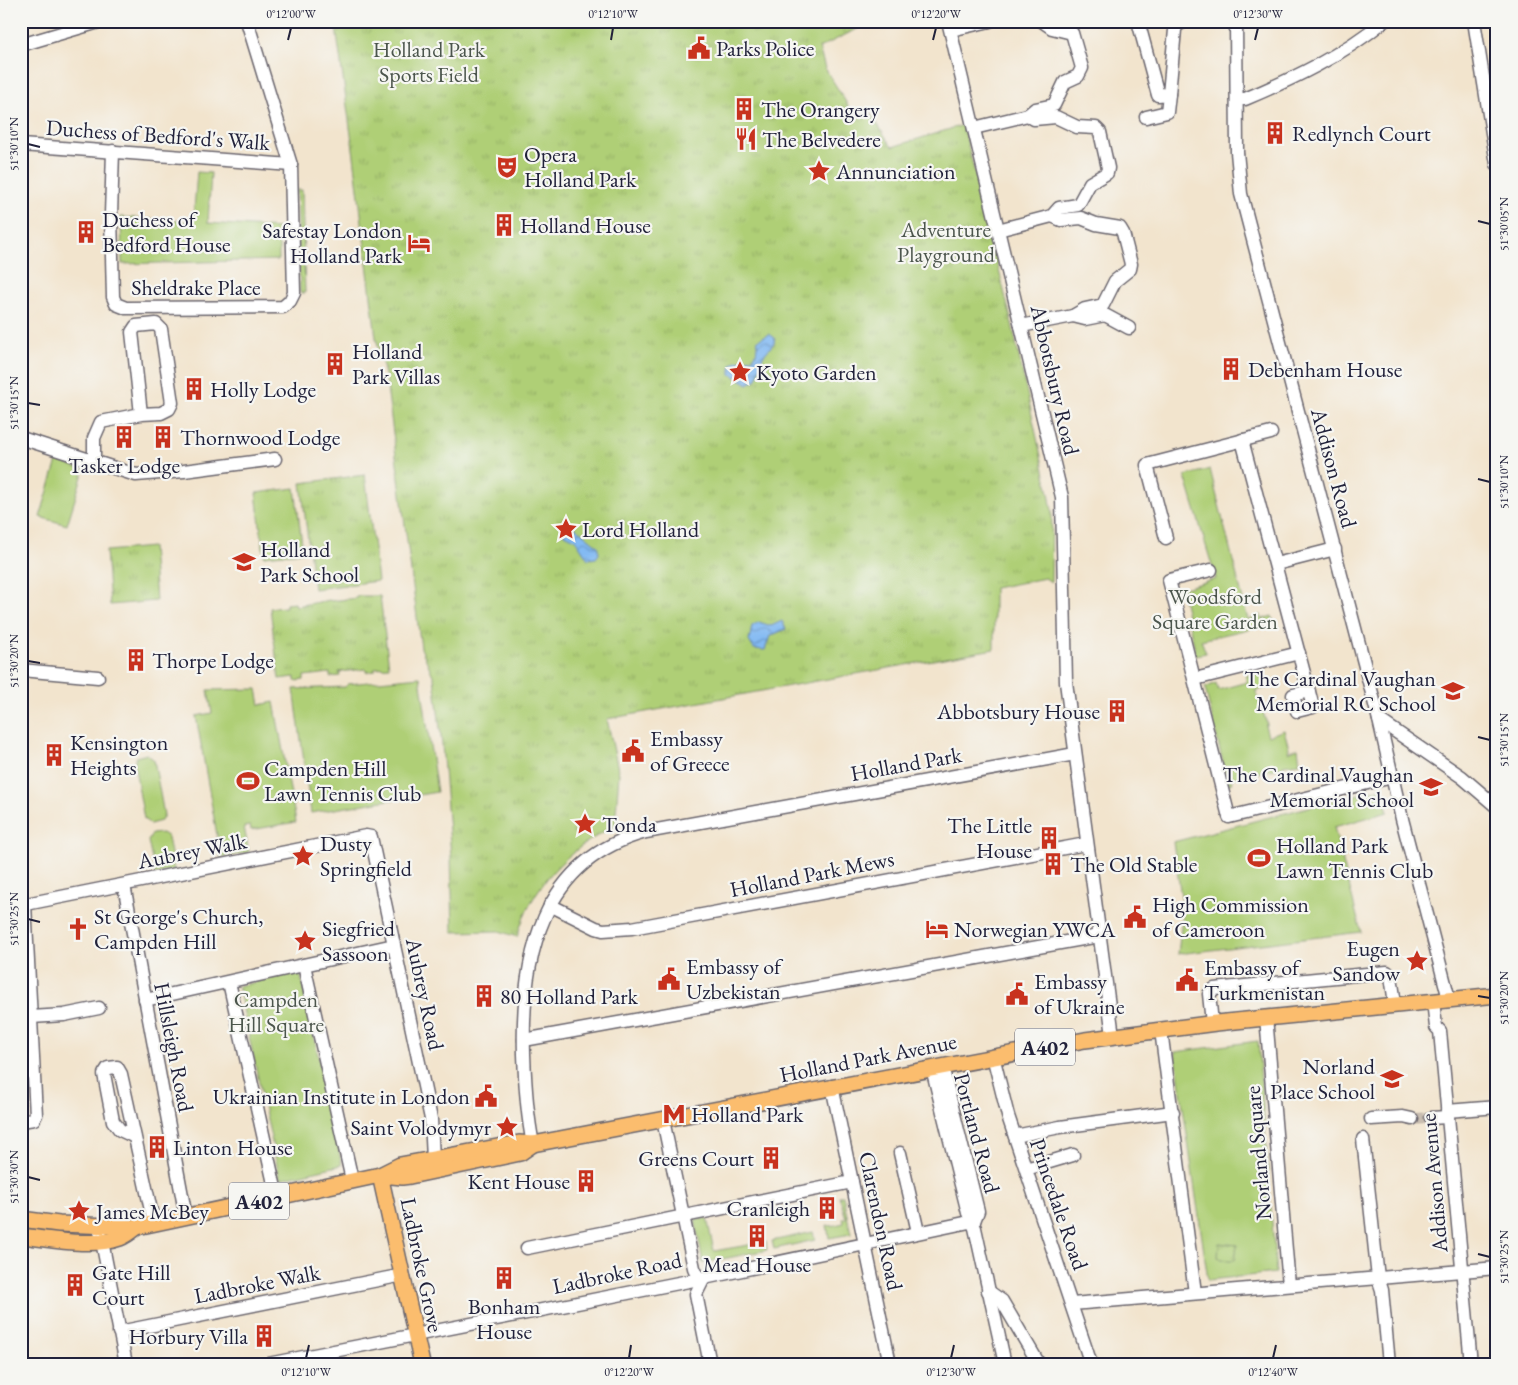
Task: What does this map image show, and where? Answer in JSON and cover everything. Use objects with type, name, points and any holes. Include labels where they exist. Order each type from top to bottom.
[{"type":"main road","name":"Holland Park Avenue","points":[[380,1175],[400,1165],[519,1143],[533,1144],[993,1056],[1113,1036],[1212,1023],[1497,995]]},
{"type":"main road","name":"Holland Park Avenue","points":[[100,1233],[154,1224],[352,1180],[380,1175],[410,1176],[520,1153],[533,1144]]},
{"type":"main road","name":"Ladbroke Grove","points":[[380,1175],[422,1364]]},
{"type":"main road","name":"A402","points":[[21,1219],[100,1233]]},
{"type":"main road","name":"A402","points":[[21,1236],[61,1241],[100,1233]]},
{"type":"street","points":[[21,45],[102,21]]},
{"type":"street","points":[[247,21],[291,165]]},
{"type":"street","points":[[950,26],[990,21]]},
{"type":"street","points":[[1042,21],[1052,28],[1072,33],[1082,68],[1078,76],[1065,82],[1055,111]]},
{"type":"street","points":[[1138,21],[1158,95],[1169,94]]},
{"type":"street","points":[[1146,117],[1168,112],[1174,30],[1176,26],[1185,21]]},
{"type":"street","name":"Addison Road","points":[[1236,21],[1238,170],[1242,194],[1379,720],[1449,999]]},
{"type":"street","points":[[1237,100],[1245,99],[1317,67],[1348,49],[1384,21]]},
{"type":"street","points":[[1474,21],[1497,164]]},
{"type":"street","name":"Abbotsbury Road","points":[[950,26],[1062,497],[1066,673],[1075,754]]},
{"type":"street","points":[[974,128],[1028,115],[1035,109],[1055,111],[1077,127],[1096,128],[1100,132],[1107,173],[1090,183],[1078,205],[1081,218]]},
{"type":"street","name":"Duchess of Bedford's Walk","points":[[21,146],[291,165]]},
{"type":"street","name":"Sheldrake Place","points":[[113,152],[111,215],[114,296],[116,304],[126,308],[282,307],[287,305],[294,293],[291,165]]},
{"type":"street","points":[[998,230],[1052,216],[1059,208],[1078,205]]},
{"type":"street","points":[[1052,216],[1061,220],[1081,218],[1096,224],[1120,228],[1124,232],[1131,264],[1130,269],[1115,281],[1104,310]]},
{"type":"street","points":[[1021,326],[1073,316],[1085,309],[1104,310],[1129,328]]},
{"type":"street","points":[[94,461],[94,438],[101,422],[141,414],[161,413],[168,409],[172,403],[161,329],[156,324],[136,326],[132,332],[141,414]]},
{"type":"street","points":[[1166,538],[1147,465],[1270,433]]},
{"type":"street","points":[[21,438],[136,474],[146,475],[275,459]]},
{"type":"street","points":[[1242,440],[1308,691]]},
{"type":"street","points":[[1276,564],[1335,549]]},
{"type":"street","points":[[1211,570],[1169,580],[1229,817],[1392,777]]},
{"type":"street","points":[[1195,679],[1299,653]]},
{"type":"street","points":[[21,670],[98,677]]},
{"type":"street","points":[[1379,720],[1462,777],[1497,807]]},
{"type":"street","points":[[1075,754],[1098,936],[1113,1036]]},
{"type":"street","name":"Holland Park","points":[[533,1144],[526,1090],[524,1040],[527,978],[534,945],[550,905],[569,878],[585,861],[609,846],[630,837],[1075,754]]},
{"type":"street","name":"Aubrey Walk","points":[[23,904],[366,836],[371,837]]},
{"type":"street","name":"Aubrey Road","points":[[371,837],[430,1119],[433,1159]]},
{"type":"street","name":"Holland Park Mews","points":[[550,905],[596,928],[612,930],[632,928],[1086,844]]},
{"type":"street","name":"Hillsleigh Road","points":[[124,885],[186,1217]]},
{"type":"street","points":[[21,1121],[34,1119],[36,1115],[23,904]]},
{"type":"street","points":[[524,1040],[1098,936]]},
{"type":"street","points":[[145,1000],[394,944]]},
{"type":"street","points":[[304,964],[352,1180]]},
{"type":"street","points":[[1212,1023],[1211,991],[1252,986],[1388,972],[1391,976],[1395,1004]]},
{"type":"street","points":[[229,982],[277,1197]]},
{"type":"street","name":"Addison Avenue","points":[[1433,1000],[1436,1026],[1440,1031],[1471,1364]]},
{"type":"street","points":[[31,1017],[64,1015],[98,1008]]},
{"type":"street","name":"Norland Square","points":[[1266,1018],[1289,1285]]},
{"type":"street","points":[[1161,1030],[1195,1293]]},
{"type":"street","name":"Princedale Road","points":[[993,1056],[1014,1136],[1091,1364]]},
{"type":"street","points":[[135,1137],[120,1130],[113,1121],[104,1074],[108,1068],[117,1067],[121,1074],[135,1137],[154,1224]]},
{"type":"street","name":"Portland Road","points":[[937,1067],[934,1076],[968,1213],[974,1221],[1005,1364]]},
{"type":"street","name":"Clarendon Road","points":[[832,1086],[890,1364]]},
{"type":"street","points":[[1431,1118],[1447,1114],[1497,1108]]},
{"type":"street","points":[[1014,1136],[1060,1127],[1173,1112]]},
{"type":"street","points":[[1371,1119],[1403,1117],[1412,1119]]},
{"type":"street","points":[[663,1120],[684,1216],[701,1277],[696,1294],[710,1364]]},
{"type":"street","points":[[1363,1139],[1378,1278],[1382,1290],[1389,1364]]},
{"type":"street","points":[[900,1154],[918,1232]]},
{"type":"street","points":[[1026,1169],[1073,1155]]},
{"type":"street","points":[[527,1248],[852,1182]]},
{"type":"street","name":"Ladbroke Road","points":[[268,1364],[298,1361],[416,1334],[843,1250],[864,1243],[974,1221]]},
{"type":"street","points":[[100,1233],[126,1364]]},
{"type":"street","points":[[1072,1304],[1497,1268]]},
{"type":"street","name":"Ladbroke Walk","points":[[119,1332],[403,1276]]},
{"type":"street","points":[[680,1281],[696,1294]]},
{"type":"street","points":[[988,1291],[1002,1302],[1039,1364]]},
{"type":"green space","points":[[335,21],[873,21],[819,48],[825,68],[852,112],[859,116],[869,111],[892,147],[963,125],[1010,315],[1049,493],[1052,511],[1051,582],[1045,578],[994,588],[994,649],[607,719],[619,774],[615,826],[582,846],[554,871],[532,901],[517,937],[499,931],[453,932],[451,856],[442,745],[434,678],[421,648],[386,379],[376,338],[354,156]]},
{"type":"green space","points":[[197,172],[211,173],[208,223],[279,228],[279,260],[122,264],[121,217],[193,222]]},
{"type":"green space","points":[[297,190],[302,190],[305,293],[300,293]]},
{"type":"green space","points":[[57,461],[84,470],[67,525],[40,517]]},
{"type":"green space","name":"Woodsford Square Garden","points":[[1210,469],[1248,620],[1260,615],[1262,619],[1272,616],[1274,623],[1201,640],[1206,653],[1196,655],[1181,589],[1216,579],[1185,476]]},
{"type":"green space","points":[[365,475],[378,581],[314,589],[301,483]]},
{"type":"green space","points":[[295,488],[303,552],[264,556],[256,493]]},
{"type":"green space","points":[[152,547],[156,601],[110,605],[106,551]]},
{"type":"green space","points":[[357,596],[380,596],[389,667],[375,668],[375,671],[366,672],[366,669],[339,672],[340,676],[330,677],[330,673],[304,676],[304,680],[295,681],[295,677],[279,679],[270,608],[286,607],[286,604],[295,603],[296,606],[330,600],[357,598]]},
{"type":"green space","name":"Woodsford Square Garden","points":[[1260,672],[1266,688],[1256,691],[1267,724],[1265,725],[1268,736],[1284,730],[1289,748],[1288,752],[1298,748],[1300,763],[1283,765],[1283,767],[1269,769],[1253,775],[1252,773],[1248,776],[1231,778],[1232,783],[1228,784],[1205,688],[1216,683],[1218,690],[1247,682],[1246,676]]},
{"type":"green space","points":[[420,677],[437,792],[311,813],[294,689],[345,687],[348,684]]},
{"type":"green space","name":"Campden Hill Lawn Tennis Club","points":[[257,689],[260,705],[274,702],[296,822],[251,830],[250,826],[244,827],[249,852],[221,858],[196,716],[212,713],[208,690]]},
{"type":"green space","points":[[147,754],[154,760],[164,815],[161,821],[150,824],[144,819],[134,763],[136,757]]},
{"type":"green space","name":"Holland Park Lawn Tennis Club","points":[[1382,788],[1388,812],[1334,827],[1361,932],[1178,954],[1183,910],[1173,842]]},
{"type":"green space","points":[[162,833],[168,837],[174,870],[155,874],[148,841],[152,834]]},
{"type":"green space","name":"Campden Hill Square","points":[[300,972],[342,1165],[280,1179],[238,986]]},
{"type":"green space","points":[[1258,1041],[1276,1273],[1208,1280],[1175,1052]]},
{"type":"green space","points":[[839,1196],[843,1196],[851,1234],[829,1238],[827,1225],[844,1223],[843,1219],[846,1218]]},
{"type":"green space","points":[[707,1218],[714,1251],[766,1242],[767,1250],[703,1263],[695,1220]]},
{"type":"green space","points":[[813,1232],[815,1240],[774,1249],[772,1241]]},
{"type":"green space","points":[[1219,1243],[1237,1245],[1235,1260],[1221,1260],[1218,1257]]},
{"type":"water","points":[[769,334],[775,338],[774,343],[763,356],[757,379],[748,384],[731,374],[731,365],[737,361],[753,358],[756,353],[758,340]]},
{"type":"water","points":[[570,523],[598,546],[599,554],[596,558],[588,559],[575,539],[563,533],[562,524]]},
{"type":"water","points":[[782,621],[786,629],[770,636],[765,650],[754,649],[749,641],[752,626],[759,622],[771,626]]},
{"type":"tunnel","points":[[1412,1119],[1431,1118]]},
{"type":"place","name":"Parks Police","points":[[699,48]]},
{"type":"place","name":"The Orangery","points":[[744,109]]},
{"type":"place","name":"Redlynch Court","points":[[1275,133]]},
{"type":"place","name":"The Belvedere","points":[[746,139]]},
{"type":"place","name":"Opera Holland Park","points":[[507,167]]},
{"type":"place","name":"Annunciation","points":[[819,171]]},
{"type":"place","name":"Holland House","points":[[504,225]]},
{"type":"place","name":"Duchess of Bedford House","points":[[86,232]]},
{"type":"place","name":"Safestay London Holland Park","points":[[419,243]]},
{"type":"place","name":"Holland Park Villas","points":[[335,364]]},
{"type":"place","name":"Debenham House","points":[[1231,369]]},
{"type":"place","name":"Kyoto Garden","points":[[740,372]]},
{"type":"place","name":"Holly Lodge","points":[[194,389]]},
{"type":"place","name":"Tasker Lodge","points":[[124,437]]},
{"type":"place","name":"Thornwood Lodge","points":[[163,437]]},
{"type":"place","name":"Lord Holland","points":[[566,529]]},
{"type":"place","name":"Holland Park School","points":[[244,562]]},
{"type":"place","name":"Thorpe Lodge","points":[[136,660]]},
{"type":"place","name":"The Cardinal Vaughan Memorial RC School","points":[[1453,691]]},
{"type":"place","name":"Abbotsbury House","points":[[1117,711]]},
{"type":"place","name":"Embassy of Greece","points":[[633,751]]},
{"type":"place","name":"Kensington Heights","points":[[54,755]]},
{"type":"place","name":"Campden Hill Lawn Tennis Club","points":[[248,781]]},
{"type":"place","name":"The Cardinal Vaughan Memorial School","points":[[1431,787]]},
{"type":"place","name":"Tonda","points":[[585,824]]},
{"type":"place","name":"The Little House","points":[[1049,838]]},
{"type":"place","name":"Dusty Springfield","points":[[303,856]]},
{"type":"place","name":"Holland Park Lawn Tennis Club","points":[[1259,858]]},
{"type":"place","name":"The Old Stable","points":[[1053,864]]},
{"type":"place","name":"High Commission of Cameroon","points":[[1135,917]]},
{"type":"place","name":"St George's Church, Campden Hill","points":[[78,929]]},
{"type":"place","name":"Norwegian YWCA","points":[[937,929]]},
{"type":"place","name":"Siegfried Sassoon","points":[[305,941]]},
{"type":"place","name":"Eugen Sandow","points":[[1417,961]]},
{"type":"place","name":"Embassy of Uzbekistan","points":[[669,979]]},
{"type":"place","name":"Embassy of Turkmenistan","points":[[1187,980]]},
{"type":"place","name":"Embassy of Ukraine","points":[[1017,994]]},
{"type":"place","name":"80 Holland Park","points":[[484,996]]},
{"type":"place","name":"Norland Place School","points":[[1392,1079]]},
{"type":"place","name":"Ukrainian Institute in London","points":[[486,1096]]},
{"type":"place","name":"Holland Park","points":[[674,1114]]},
{"type":"place","name":"Saint Volodymyr","points":[[507,1127]]},
{"type":"place","name":"Linton House","points":[[157,1147]]},
{"type":"place","name":"Greens Court","points":[[771,1158]]},
{"type":"place","name":"Kent House","points":[[586,1181]]},
{"type":"place","name":"Cranleigh","points":[[827,1208]]},
{"type":"place","name":"James McBey","points":[[79,1211]]},
{"type":"place","name":"Mead House","points":[[757,1236]]},
{"type":"place","name":"Bonham House","points":[[504,1278]]},
{"type":"place","name":"Gate Hill Court","points":[[75,1285]]},
{"type":"place","name":"Horbury Villa","points":[[264,1336]]},
{"type":"park label","name":"Holland Park Sports Field","points":[[429,62]]},
{"type":"park label","name":"Adventure Playground","points":[[946,242]]}]
